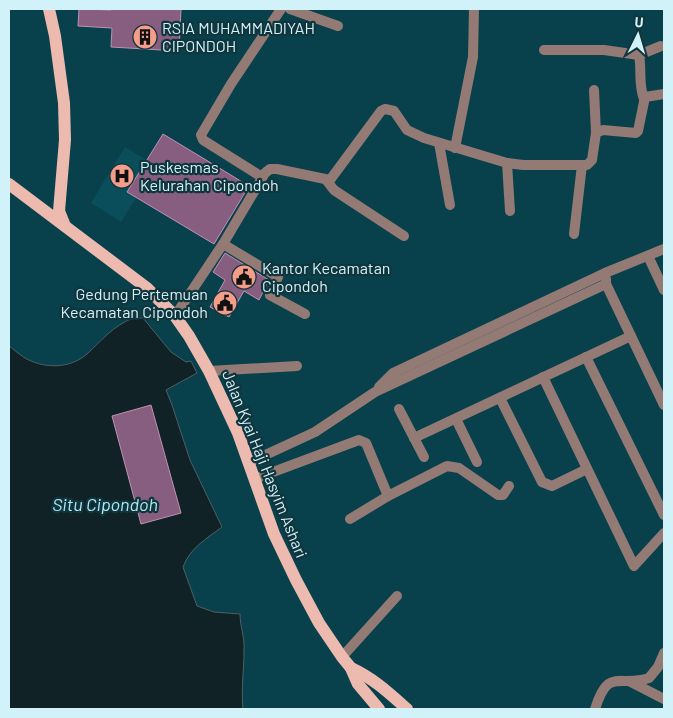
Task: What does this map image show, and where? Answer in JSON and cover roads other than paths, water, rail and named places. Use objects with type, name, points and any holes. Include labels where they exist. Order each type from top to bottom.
[{"type":"main road","points":[[49,9],[55,36],[64,103],[65,140],[60,215],[66,228]]},
{"type":"main road","name":"Jalan Kyai Haji Hasyim Ashari","points":[[9,184],[147,288],[176,316],[209,371],[238,433],[274,534],[296,580],[316,618],[351,668],[358,684],[379,709]]},
{"type":"main road","points":[[35,203],[49,206],[60,199]]},
{"type":"main road","name":"Jalan Kyai Haji Hasyim Ashari","points":[[351,668],[368,676],[407,709]]},
{"type":"street","points":[[262,177],[203,140],[201,135],[281,9]]},
{"type":"street","points":[[290,9],[338,26]]},
{"type":"street","points":[[455,148],[473,57],[474,9]]},
{"type":"street","points":[[544,50],[604,50],[639,55],[661,46]]},
{"type":"street","points":[[639,55],[641,64],[640,90],[644,99]]},
{"type":"street","points":[[176,316],[223,244],[262,177],[268,171],[276,169],[327,181],[332,179],[381,111],[385,109],[394,111],[409,132],[455,148],[507,163],[582,166],[590,164],[592,160],[596,133],[594,90]]},
{"type":"street","points":[[596,133],[603,130],[633,134],[638,132],[644,99],[647,95],[664,94]]},
{"type":"street","points":[[439,143],[450,206]]},
{"type":"street","points":[[507,163],[510,211]]},
{"type":"street","points":[[574,234],[582,166]]},
{"type":"street","points":[[327,181],[334,190],[404,236]]},
{"type":"street","points":[[223,244],[278,277],[270,295],[305,314]]},
{"type":"street","points":[[375,392],[393,373],[605,273],[664,249]]},
{"type":"street","points":[[648,256],[664,290]]},
{"type":"street","points":[[605,273],[606,284],[664,404]]},
{"type":"street","points":[[248,463],[314,432],[375,392],[606,284]]},
{"type":"street","points":[[414,438],[631,336]]},
{"type":"street","points":[[586,357],[664,515]]},
{"type":"street","points":[[209,371],[298,366]]},
{"type":"street","points":[[543,377],[634,566],[664,533]]},
{"type":"street","points":[[500,398],[542,482],[552,486],[588,469]]},
{"type":"street","points":[[399,408],[424,457]]},
{"type":"street","points":[[456,418],[477,462]]},
{"type":"street","points":[[254,479],[352,441],[363,441],[366,443],[388,496]]},
{"type":"street","points":[[350,519],[388,496],[447,466],[460,468],[498,495],[503,495],[509,486]]},
{"type":"street","points":[[342,657],[398,596]]},
{"type":"street","points":[[595,709],[600,694],[605,687],[615,680],[645,679],[653,675],[664,653]]},
{"type":"street","points":[[629,681],[664,699]]},
{"type":"water","name":"Situ Cipondoh","points":[[133,318],[143,318],[171,352],[186,362],[191,361],[197,373],[166,390],[190,460],[222,527],[194,549],[183,567],[197,606],[214,612],[240,614],[244,646],[243,709],[9,709],[9,346],[25,358],[38,364],[53,366],[68,364],[87,354],[114,329]]},
{"type":"place","name":"RSIA MUHAMMADIYAH CIPONDOH","points":[[145,37]]},
{"type":"place","name":"Puskesmas Kelurahan Cipondoh","points":[[122,176]]},
{"type":"place","name":"Kantor Kecamatan Cipondoh","points":[[244,277]]},
{"type":"place","name":"Gedung Pertemuan Kecamatan Cipondoh","points":[[225,303]]}]
